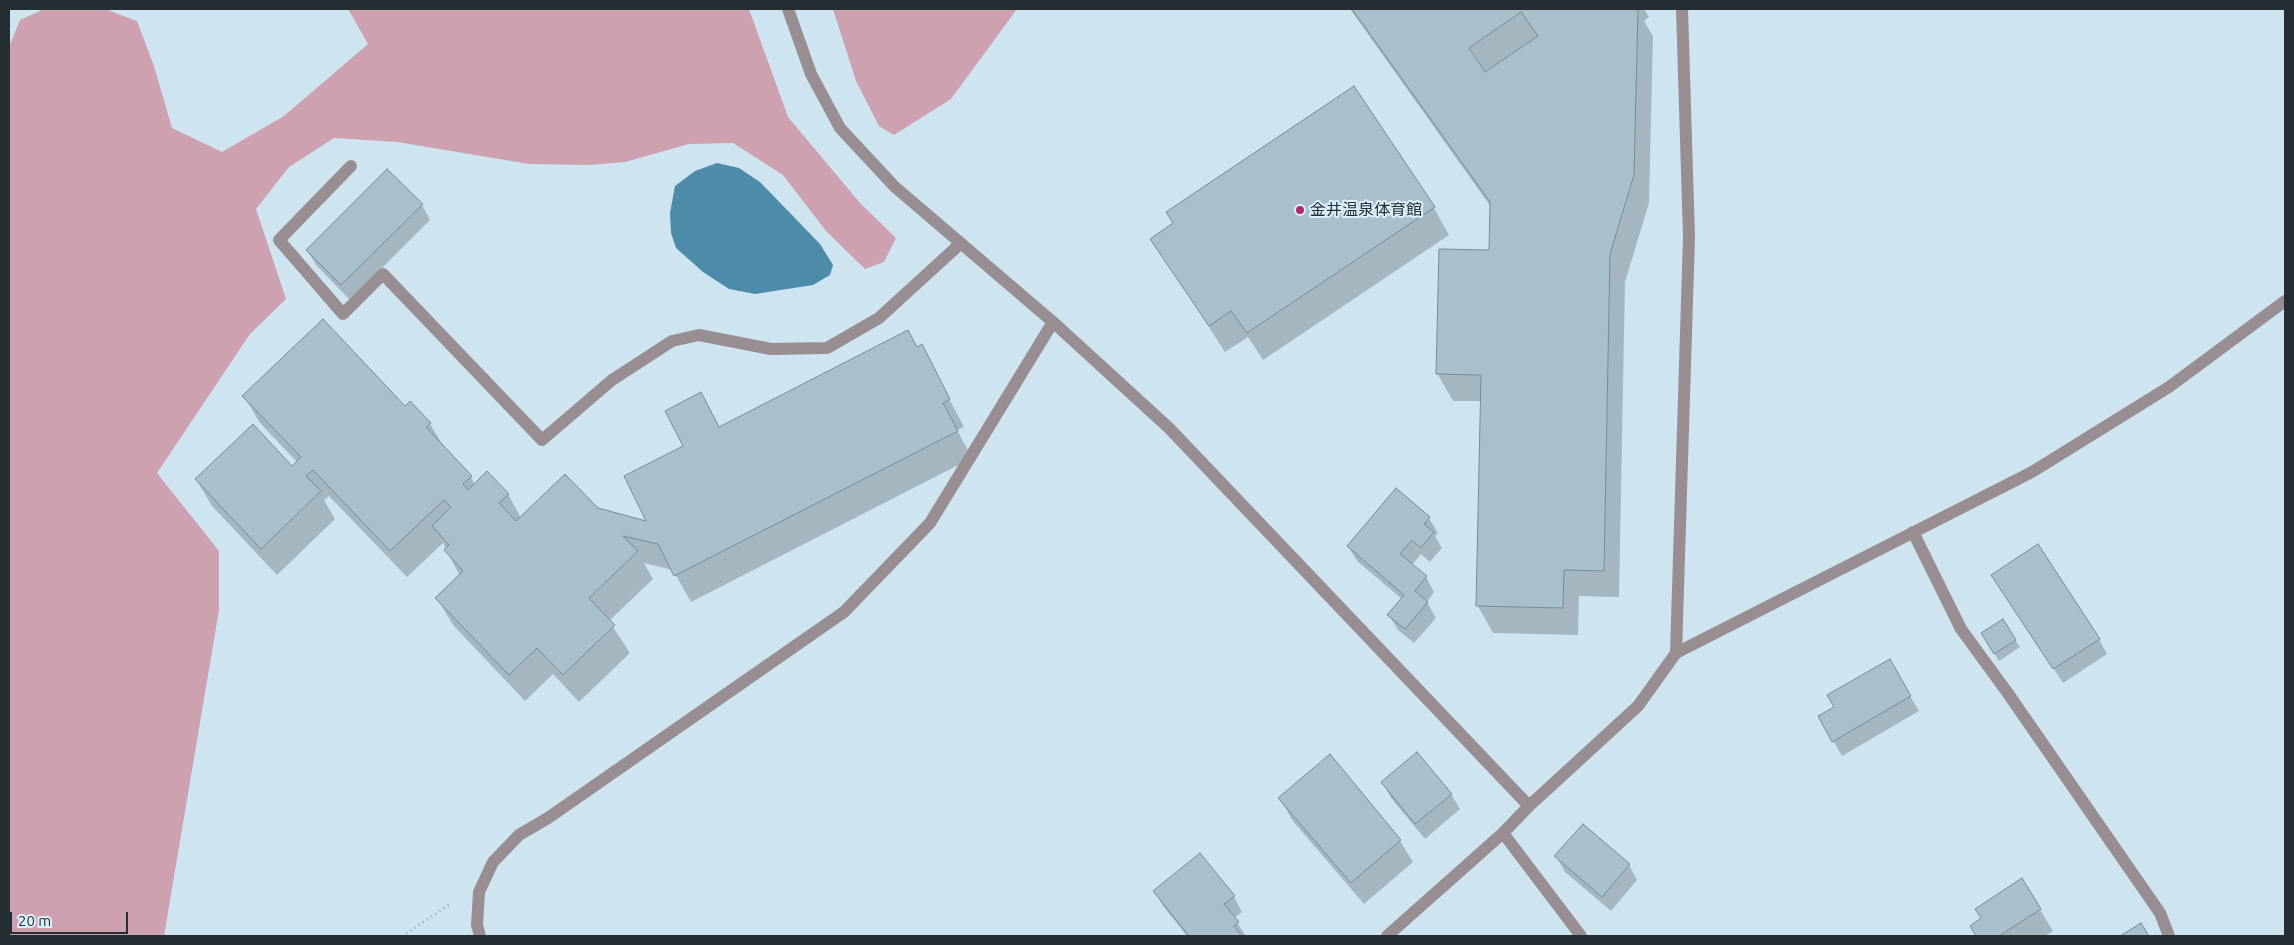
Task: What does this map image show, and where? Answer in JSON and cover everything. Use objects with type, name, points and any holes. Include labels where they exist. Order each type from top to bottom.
[{"type":"street","points":[[788,9],[811,74],[840,128],[894,187],[1053,322],[1169,428],[1529,806]]},
{"type":"street","points":[[1676,653],[1689,237],[1682,9]]},
{"type":"street","points":[[351,166],[279,240],[343,314],[384,274],[542,440],[612,380],[672,341],[699,335],[771,349],[827,348],[879,318],[960,243]]},
{"type":"street","points":[[1387,936],[1503,833],[1529,806],[1638,706],[1676,653],[2032,472],[2169,387],[2285,301]]},
{"type":"street","points":[[480,936],[476,925],[478,892],[493,862],[519,835],[548,818],[844,612],[930,522],[1053,322]]},
{"type":"street","points":[[1913,532],[1961,629],[2160,912],[2169,936]]},
{"type":"street","points":[[1503,833],[1582,936]]},
{"type":"path","points":[[402,936],[451,904],[478,892]]},
{"type":"shaded area","points":[[44,9],[105,9],[137,21],[154,66],[172,128],[222,152],[284,116],[368,44],[348,9],[749,9],[788,117],[860,203],[896,238],[884,262],[865,269],[826,231],[783,175],[733,143],[689,144],[625,162],[590,165],[529,164],[397,142],[334,138],[289,167],[256,209],[286,299],[250,334],[157,473],[219,551],[219,610],[164,936],[9,936],[9,47],[20,20]]},
{"type":"shaded area","points":[[833,9],[1017,9],[951,99],[894,135],[879,126],[856,81]]},
{"type":"water","points":[[717,163],[739,168],[760,182],[820,244],[833,265],[830,275],[813,285],[755,294],[729,289],[703,272],[676,248],[671,233],[670,213],[675,186],[695,171]]},
{"type":"building","points":[[1352,9],[1638,9],[1634,175],[1610,254],[1604,571],[1564,570],[1563,608],[1476,606],[1481,375],[1436,374],[1439,249],[1489,250],[1490,202]],"holes":[[[1521,12],[1538,36],[1485,72],[1469,48]]]},
{"type":"building","name":"金井温泉体育館","points":[[1354,86],[1435,207],[1247,333],[1231,311],[1209,326],[1150,239],[1173,223],[1166,212]]},
{"type":"building","points":[[387,169],[423,204],[341,285],[306,250]]},
{"type":"building","points":[[323,319],[405,406],[410,401],[431,423],[426,427],[472,476],[463,484],[468,490],[487,471],[509,494],[499,503],[516,521],[565,474],[598,508],[646,521],[624,476],[683,446],[665,411],[701,392],[719,427],[908,330],[917,347],[922,344],[950,399],[943,403],[958,431],[674,576],[658,544],[623,536],[638,551],[589,598],[615,625],[563,675],[537,648],[509,675],[435,598],[463,571],[444,550],[449,545],[432,526],[451,507],[444,500],[390,551],[313,470],[306,476],[321,491],[261,549],[195,479],[253,424],[292,466],[301,457],[242,396]]},
{"type":"building","points":[[1396,488],[1430,517],[1424,524],[1434,532],[1421,548],[1412,540],[1400,554],[1427,576],[1415,591],[1428,602],[1405,629],[1387,615],[1404,595],[1347,546]]},
{"type":"building","points":[[2038,544],[2100,639],[2053,669],[1991,575]]},
{"type":"building","points":[[2003,619],[2016,640],[1994,654],[1981,633]]},
{"type":"building","points":[[1890,659],[1911,696],[1832,742],[1818,716],[1834,707],[1827,695]]},
{"type":"building","points":[[1417,752],[1452,794],[1415,824],[1381,782]]},
{"type":"building","points":[[1330,754],[1401,840],[1351,883],[1278,798]]},
{"type":"building","points":[[1583,824],[1630,864],[1602,897],[1554,856]]},
{"type":"building","points":[[1200,853],[1235,896],[1224,904],[1239,922],[1234,926],[1242,936],[1189,936],[1153,891]]},
{"type":"building","points":[[2022,878],[2041,909],[1999,936],[1976,936],[1970,926],[1981,918],[1975,909]]},
{"type":"building","points":[[2141,923],[2149,936],[2120,936]]},
{"type":"place","name":"金井温泉体育館","points":[[1300,210]]}]
